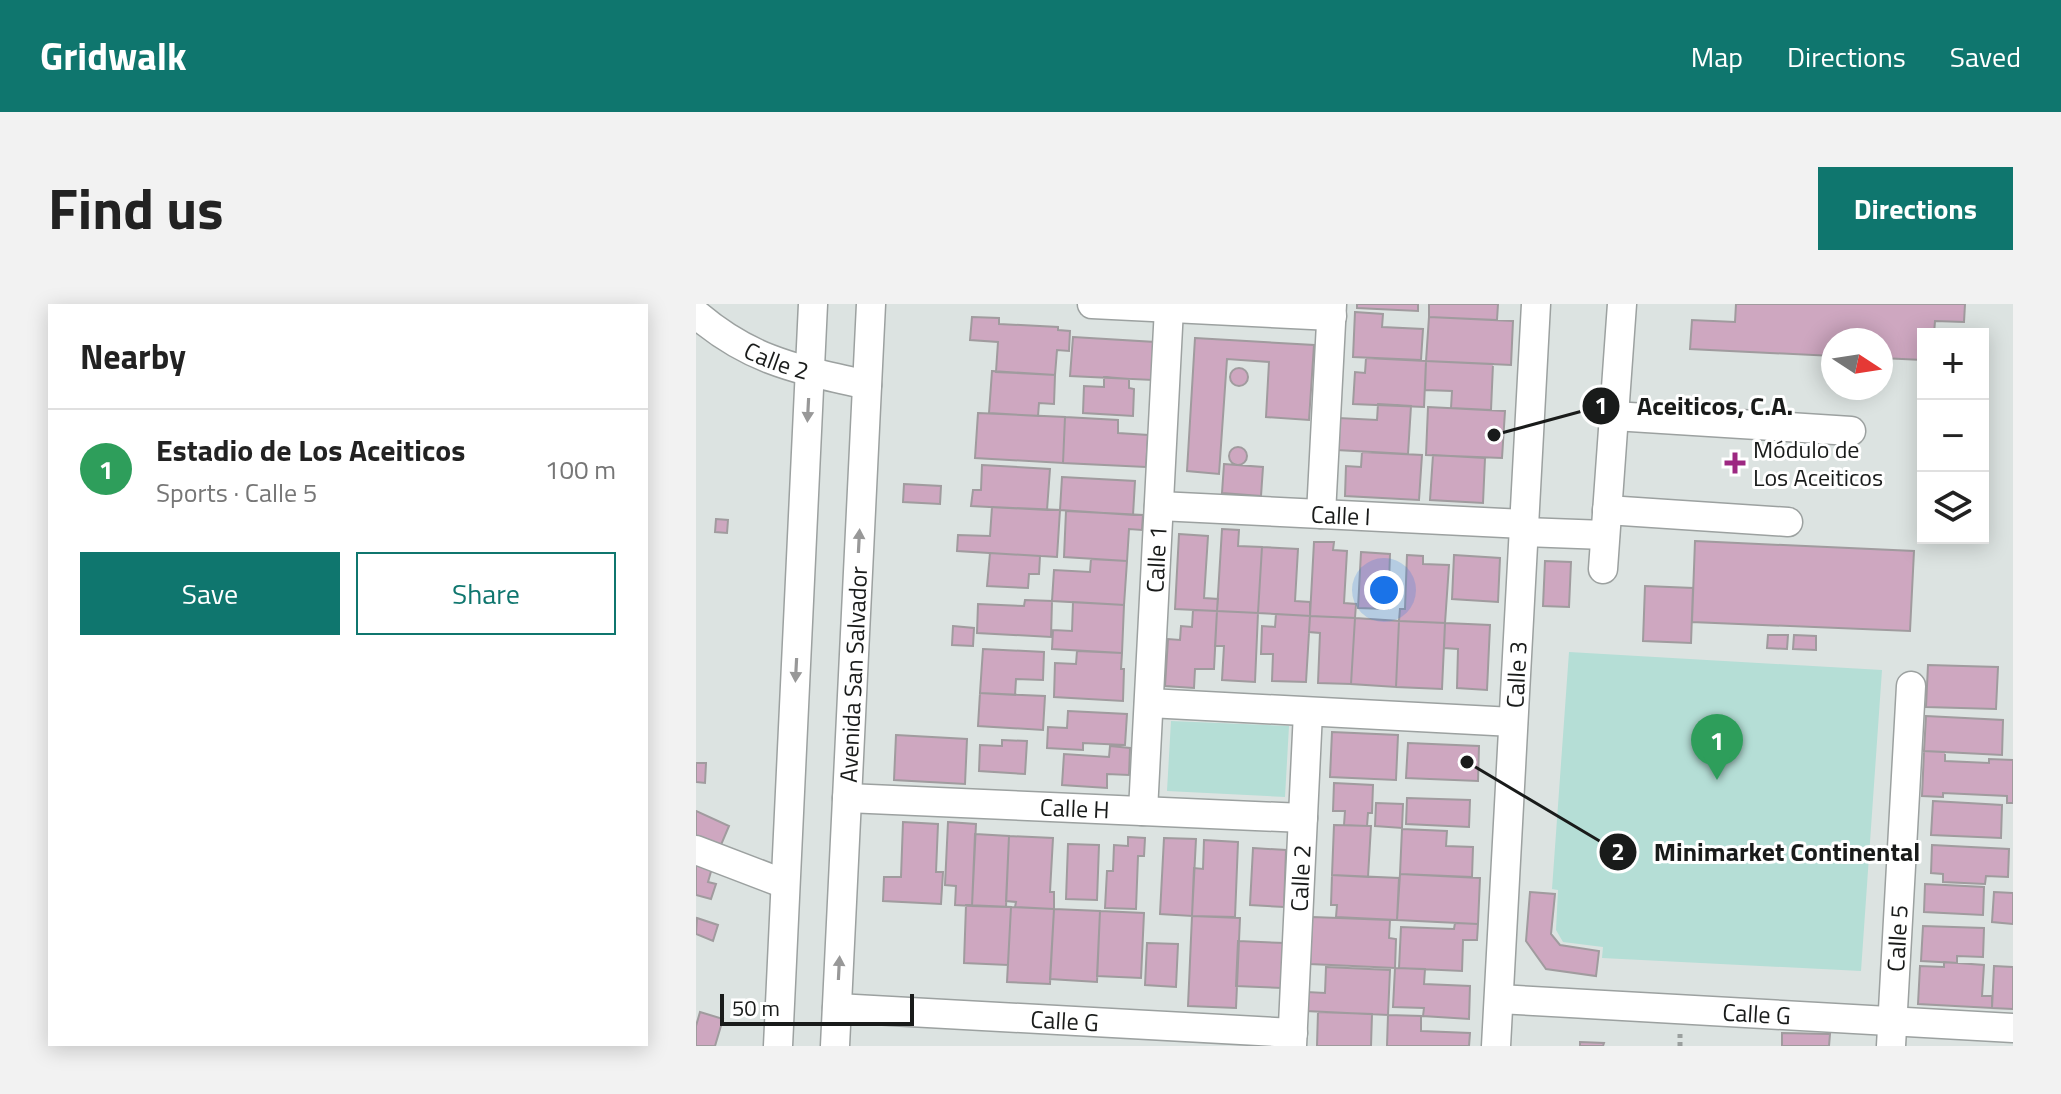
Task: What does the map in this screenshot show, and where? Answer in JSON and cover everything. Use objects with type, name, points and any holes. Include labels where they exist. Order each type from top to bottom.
[{"type":"street","points":[[778,1046],[813,304]]},
{"type":"street","name":"Avenida San Salvador","points":[[835,1046],[871,304]]},
{"type":"street","points":[[1092,304],[1332,310],[1321,514]]},
{"type":"street","name":"Calle 3","points":[[1496,1046],[1536,304]]},
{"type":"street","points":[[1603,569],[1622,304]]},
{"type":"street","name":"Calle 1","points":[[1143,811],[1169,308]]},
{"type":"street","name":"Calle 2","points":[[696,314],[735,344],[760,357],[867,385]]},
{"type":"street","points":[[1614,416],[1851,431]]},
{"type":"street","name":"Calle I","points":[[1159,506],[1524,528],[1606,523],[1788,522]]},
{"type":"street","name":"Calle 5","points":[[1892,1034],[1911,686]]},
{"type":"street","points":[[1149,703],[1513,722]]},
{"type":"street","name":"Calle 2","points":[[1292,1040],[1308,712]]},
{"type":"street","name":"Calle H","points":[[847,798],[1303,818]]},
{"type":"street","points":[[696,850],[785,884]]},
{"type":"street","name":"Calle G","points":[[1499,999],[1892,1034],[2013,1028]]},
{"type":"street","name":"Calle G","points":[[837,1008],[1292,1040]]},
{"type":"green space","points":[[1569,652],[1882,670],[1861,971],[1602,958],[1603,947],[1563,942],[1556,930],[1558,890],[1552,889]]},
{"type":"green space","points":[[1171,721],[1289,726],[1285,797],[1167,791]]},
{"type":"building","points":[[1357,304],[1418,304],[1418,311],[1357,308]]},
{"type":"building","points":[[1429,304],[1498,304],[1497,320],[1429,317]]},
{"type":"building","points":[[1736,304],[1965,304],[1964,322],[1935,321],[1934,328],[1917,328],[1917,360],[1893,359],[1893,328],[1821,328],[1821,355],[1690,349],[1692,320],[1735,322]]},
{"type":"building","points":[[1355,312],[1383,314],[1382,327],[1423,329],[1421,360],[1353,357]]},
{"type":"building","points":[[972,317],[999,318],[999,324],[1058,327],[1058,330],[1070,331],[1069,351],[1057,350],[1055,375],[996,372],[998,342],[970,340]]},
{"type":"building","points":[[1429,317],[1513,321],[1511,365],[1426,361]]},
{"type":"building","points":[[1073,337],[1155,342],[1153,380],[1070,376]]},
{"type":"building","points":[[1195,338],[1314,345],[1309,420],[1266,417],[1269,362],[1227,359],[1219,474],[1187,471]]},
{"type":"building","points":[[1366,358],[1426,361],[1424,407],[1353,404],[1355,372],[1365,373]]},
{"type":"building","points":[[1426,361],[1493,364],[1491,410],[1451,408],[1452,391],[1425,390]]},
{"type":"building","points":[[1239,368],[1248,377],[1239,386],[1230,377]]},
{"type":"building","points":[[992,371],[1055,375],[1054,404],[1039,403],[1038,416],[989,413]]},
{"type":"building","points":[[1104,377],[1129,379],[1129,388],[1134,389],[1133,416],[1083,413],[1084,386],[1104,387]]},
{"type":"building","points":[[1378,404],[1411,406],[1408,454],[1337,450],[1339,418],[1377,420]]},
{"type":"building","points":[[1428,407],[1505,411],[1502,458],[1426,455]]},
{"type":"building","points":[[978,413],[1065,417],[1063,463],[975,458]]},
{"type":"building","points":[[1065,417],[1118,420],[1118,433],[1148,435],[1146,467],[1063,463]]},
{"type":"building","points":[[1238,447],[1247,456],[1238,465],[1229,456]]},
{"type":"building","points":[[1362,452],[1422,455],[1419,500],[1345,496],[1346,466],[1361,467]]},
{"type":"building","points":[[1433,455],[1485,458],[1483,503],[1430,500]]},
{"type":"building","points":[[1224,464],[1263,467],[1261,496],[1222,493]]},
{"type":"building","points":[[982,465],[1050,469],[1047,510],[971,506],[973,490],[981,490]]},
{"type":"building","points":[[1062,477],[1135,481],[1133,515],[1060,510]]},
{"type":"building","points":[[904,484],[941,486],[940,504],[903,502]]},
{"type":"building","points":[[992,507],[1060,510],[1057,557],[957,551],[958,535],[990,536]]},
{"type":"building","points":[[1066,511],[1143,515],[1142,530],[1129,529],[1127,561],[1064,557]]},
{"type":"building","points":[[716,519],[728,520],[727,533],[715,532]]},
{"type":"building","points":[[1222,529],[1239,530],[1238,546],[1262,547],[1258,613],[1217,611]]},
{"type":"building","points":[[1179,534],[1208,536],[1204,598],[1218,599],[1217,611],[1175,609]]},
{"type":"building","points":[[1695,541],[1914,551],[1910,631],[1692,622]]},
{"type":"building","points":[[1314,542],[1334,542],[1333,550],[1347,551],[1344,603],[1356,604],[1355,618],[1310,616]]},
{"type":"building","points":[[1262,547],[1298,549],[1295,601],[1310,602],[1310,616],[1258,613]]},
{"type":"building","points":[[1361,552],[1390,554],[1388,609],[1358,608]]},
{"type":"building","points":[[990,553],[1040,556],[1039,574],[1029,574],[1028,588],[987,586]]},
{"type":"building","points":[[1407,555],[1423,556],[1423,564],[1449,565],[1445,623],[1399,621],[1400,609],[1405,609]]},
{"type":"building","points":[[1454,555],[1500,558],[1498,602],[1452,599]]},
{"type":"building","points":[[1091,559],[1127,561],[1124,605],[1052,601],[1054,570],[1090,572]]},
{"type":"building","points":[[1545,561],[1571,562],[1569,607],[1543,606]]},
{"type":"building","points":[[1645,586],[1693,588],[1691,643],[1643,641]]},
{"type":"building","points":[[1025,600],[1052,601],[1051,637],[977,633],[978,604],[1024,606]]},
{"type":"building","points":[[1073,602],[1124,605],[1122,653],[1052,649],[1053,630],[1072,631]]},
{"type":"building","points":[[1193,610],[1217,611],[1214,669],[1195,669],[1194,688],[1165,686],[1168,639],[1180,640],[1181,626],[1192,627]]},
{"type":"building","points":[[1217,611],[1258,613],[1255,682],[1222,680],[1224,646],[1215,646]]},
{"type":"building","points":[[1276,614],[1310,616],[1306,682],[1272,681],[1273,654],[1261,654],[1262,626],[1275,627]]},
{"type":"building","points":[[1310,616],[1355,618],[1351,684],[1318,683],[1320,633],[1309,632]]},
{"type":"building","points":[[1355,618],[1399,621],[1396,687],[1351,684]]},
{"type":"building","points":[[1399,621],[1445,623],[1442,689],[1396,687]]},
{"type":"building","points":[[1445,623],[1490,625],[1487,690],[1457,688],[1458,649],[1444,648]]},
{"type":"building","points":[[953,626],[974,628],[973,646],[952,645]]},
{"type":"building","points":[[1768,635],[1788,635],[1787,649],[1767,648]]},
{"type":"building","points":[[1794,635],[1816,636],[1816,650],[1793,649]]},
{"type":"building","points":[[983,649],[1044,652],[1043,680],[1016,679],[1015,695],[980,693]]},
{"type":"building","points":[[1077,651],[1122,653],[1123,701],[1054,697],[1055,663],[1076,664]]},
{"type":"building","points":[[1928,665],[1998,667],[1996,709],[1926,707]]},
{"type":"building","points":[[980,693],[1045,696],[1043,730],[978,726]]},
{"type":"building","points":[[1068,711],[1127,714],[1125,745],[1083,743],[1083,750],[1047,748],[1048,727],[1067,728]]},
{"type":"building","points":[[1926,716],[2003,720],[2002,755],[1924,751]]},
{"type":"building","points":[[1332,732],[1398,735],[1396,780],[1330,777]]},
{"type":"building","points":[[896,735],[967,739],[965,784],[894,780]]},
{"type":"building","points":[[1002,740],[1027,741],[1025,774],[979,771],[980,745],[1002,746]]},
{"type":"building","points":[[1408,743],[1479,746],[1478,781],[1406,778]]},
{"type":"building","points":[[1110,746],[1130,748],[1129,775],[1107,774],[1107,788],[1062,785],[1064,754],[1109,757]]},
{"type":"building","points":[[1924,751],[1945,752],[1945,761],[1989,763],[1989,759],[2013,760],[2013,803],[2007,803],[2007,796],[1943,793],[1943,797],[1922,796]]},
{"type":"building","points":[[696,763],[706,763],[705,783],[696,782]]},
{"type":"building","points":[[1334,783],[1373,785],[1372,813],[1368,813],[1367,826],[1344,825],[1345,811],[1333,811]]},
{"type":"building","points":[[1407,798],[1470,800],[1469,827],[1406,824]]},
{"type":"building","points":[[1933,801],[2002,805],[2001,838],[1931,835]]},
{"type":"building","points":[[1376,803],[1403,804],[1402,828],[1375,826]]},
{"type":"building","points":[[696,811],[729,826],[718,852],[696,842]]},
{"type":"building","points":[[903,822],[938,824],[936,872],[943,872],[941,904],[883,901],[884,877],[901,877]]},
{"type":"building","points":[[948,822],[976,824],[972,906],[955,905],[956,886],[945,885]]},
{"type":"building","points":[[1334,825],[1371,826],[1368,877],[1332,875]]},
{"type":"building","points":[[1402,829],[1447,831],[1446,846],[1473,847],[1472,877],[1400,874]]},
{"type":"building","points":[[975,834],[1009,836],[1006,907],[972,906]]},
{"type":"building","points":[[1009,836],[1053,838],[1050,892],[1054,892],[1054,909],[1015,907],[1016,902],[1006,901]]},
{"type":"building","points":[[1128,837],[1145,838],[1144,856],[1138,856],[1136,909],[1105,908],[1107,871],[1113,871],[1114,845],[1128,846]]},
{"type":"building","points":[[1164,838],[1196,839],[1192,916],[1160,914]]},
{"type":"building","points":[[1204,840],[1238,842],[1235,917],[1192,916],[1194,868],[1203,869]]},
{"type":"building","points":[[1068,844],[1099,845],[1097,900],[1066,899]]},
{"type":"building","points":[[1932,845],[2009,849],[2008,877],[1986,876],[1985,884],[1943,882],[1943,874],[1931,873]]},
{"type":"building","points":[[1253,848],[1286,850],[1284,907],[1250,905]]},
{"type":"building","points":[[696,863],[712,868],[708,882],[716,884],[711,899],[696,895]]},
{"type":"building","points":[[1400,874],[1480,878],[1478,924],[1397,920]]},
{"type":"building","points":[[1332,875],[1399,878],[1397,920],[1336,917],[1337,905],[1331,905]]},
{"type":"building","points":[[1925,884],[1984,887],[1983,915],[1924,912]]},
{"type":"building","points":[[1530,892],[1555,894],[1551,934],[1560,945],[1599,951],[1596,976],[1546,969],[1526,941]]},
{"type":"building","points":[[1994,892],[2013,893],[2013,924],[1992,922]]},
{"type":"building","points":[[966,905],[1011,907],[1008,965],[964,963]]},
{"type":"building","points":[[1011,907],[1054,909],[1050,984],[1007,982]]},
{"type":"building","points":[[1054,909],[1100,911],[1097,982],[1050,979]]},
{"type":"building","points":[[1100,911],[1144,913],[1141,978],[1097,976]]},
{"type":"building","points":[[1192,916],[1240,918],[1236,1008],[1188,1006]]},
{"type":"building","points":[[1312,917],[1390,920],[1389,938],[1396,939],[1395,968],[1310,964]]},
{"type":"building","points":[[697,918],[718,925],[713,941],[696,934]]},
{"type":"building","points":[[1455,923],[1478,924],[1477,940],[1463,940],[1462,971],[1399,968],[1401,927],[1454,929]]},
{"type":"building","points":[[1923,926],[1984,928],[1983,957],[1957,956],[1957,963],[1921,961]]},
{"type":"building","points":[[1238,941],[1284,943],[1282,988],[1236,986]]},
{"type":"building","points":[[1147,943],[1178,944],[1176,987],[1145,985]]},
{"type":"building","points":[[1944,962],[1984,965],[1982,996],[1992,996],[1992,1008],[1918,1004],[1920,966],[1944,967]]},
{"type":"building","points":[[1994,966],[2013,967],[2013,1009],[1992,1008]]},
{"type":"building","points":[[1326,967],[1390,970],[1388,1015],[1306,1011],[1307,992],[1325,993]]},
{"type":"building","points":[[1395,968],[1425,969],[1424,984],[1470,986],[1469,1019],[1423,1016],[1424,1008],[1393,1007]]},
{"type":"building","points":[[700,1012],[723,1019],[715,1046],[696,1046]]},
{"type":"building","points":[[1318,1012],[1372,1014],[1371,1046],[1317,1046]]},
{"type":"building","points":[[1388,1015],[1421,1016],[1421,1031],[1470,1033],[1469,1046],[1387,1046]]},
{"type":"building","points":[[1782,1033],[1830,1034],[1829,1046],[1782,1046]]},
{"type":"building","points":[[1580,1042],[1604,1043],[1603,1046],[1580,1046]]},
{"type":"place","name":"Aceiticos, C.A.","points":[[1494,435]]},
{"type":"place","name":"Módulo de Los Aceiticos","points":[[1735,463]]},
{"type":"place","name":"Minimarket Continental","points":[[1467,762]]},
{"type":"place","name":"Estadio de Los Aceiticos","points":[[1717,780]]}]
